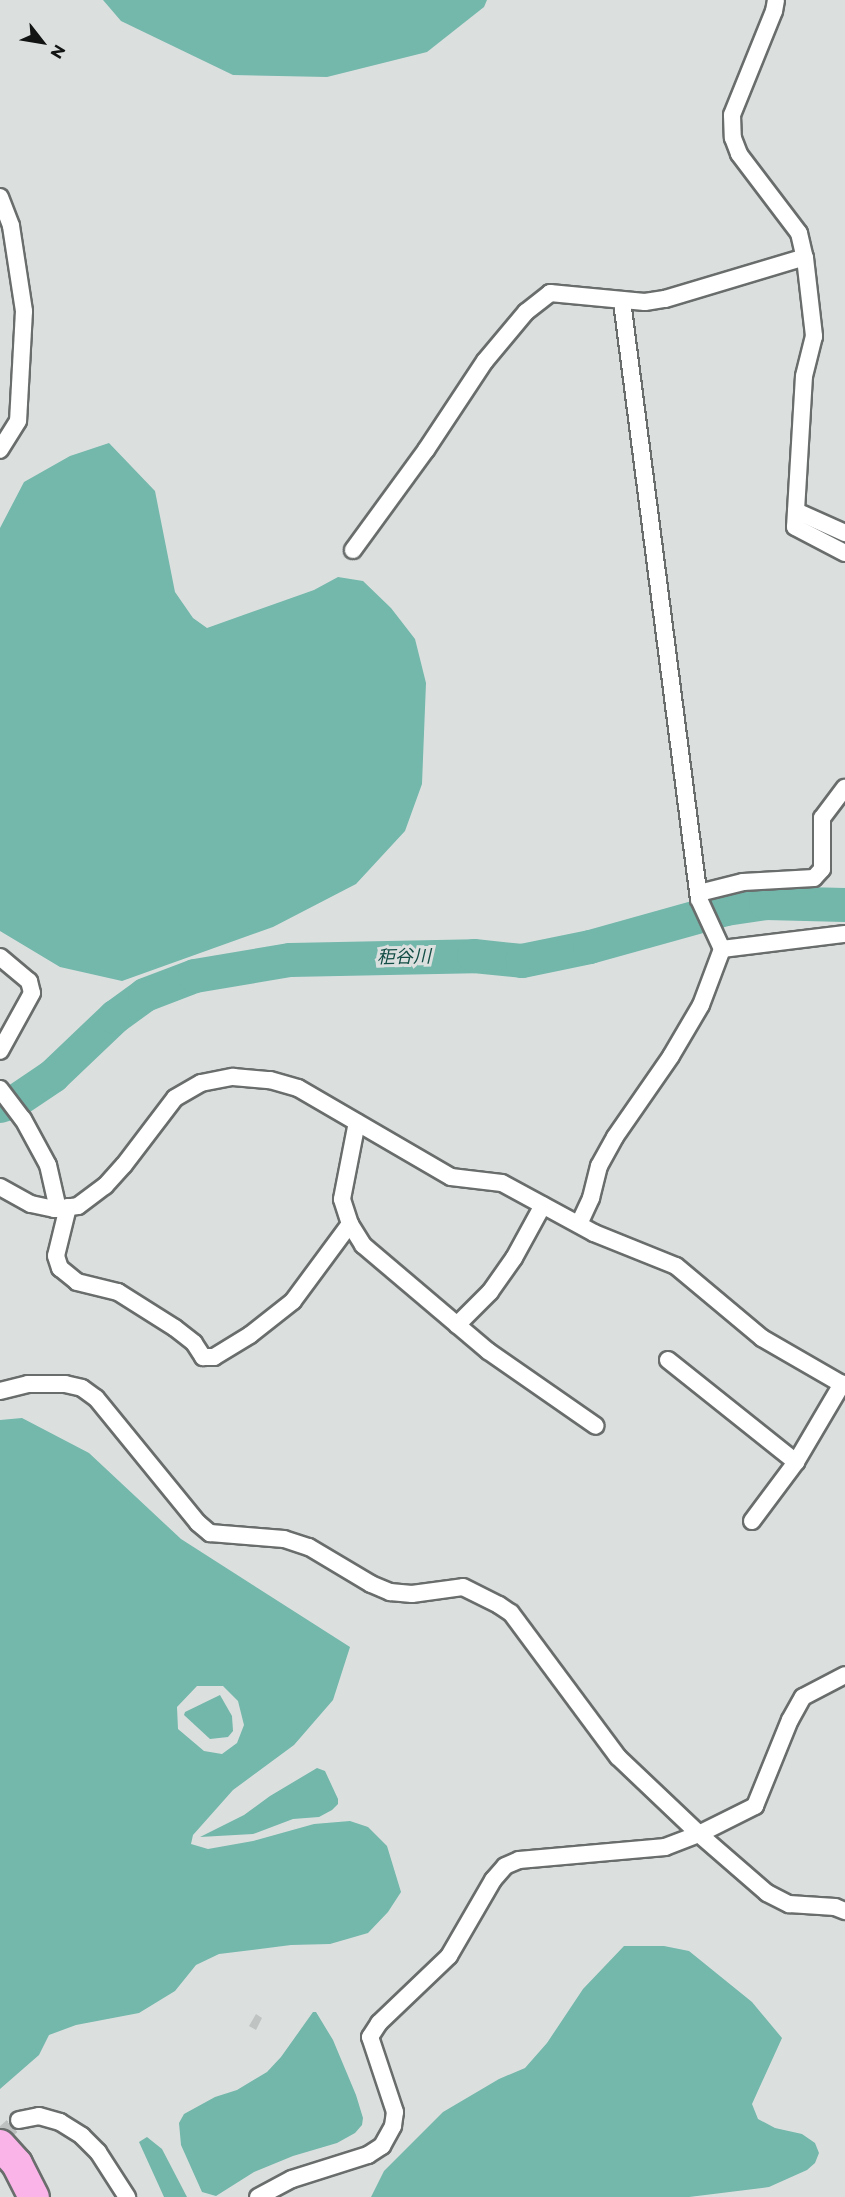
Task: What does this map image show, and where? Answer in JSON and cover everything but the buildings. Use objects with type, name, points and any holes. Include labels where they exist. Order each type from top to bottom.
[{"type":"highway","points":[[0,2145],[17,2164],[34,2197]]},
{"type":"street","points":[[776,0],[774,11],[732,116],[732,138],[740,154],[799,232],[805,257],[814,336],[804,376],[795,527],[845,553]]},
{"type":"street","points":[[0,197],[24,310],[18,421],[0,450]]},
{"type":"street","points":[[353,550],[426,450],[485,361],[526,312],[550,293],[645,302],[665,299],[805,257]]},
{"type":"street","points":[[579,1224],[591,1198],[599,1166],[615,1137],[671,1056],[701,1005],[722,949],[699,896],[622,301]]},
{"type":"street","points":[[796,511],[845,533]]},
{"type":"street","points":[[699,896],[743,882],[814,878],[822,869],[822,818],[845,788]]},
{"type":"street","points":[[722,949],[845,934]]},
{"type":"street","points":[[0,957],[29,981],[32,993],[0,1051]]},
{"type":"street","points":[[0,1187],[32,1204],[63,1208],[78,1206],[105,1186],[124,1165],[174,1098],[201,1083],[233,1077],[270,1080],[298,1088],[451,1177],[502,1183],[579,1224],[676,1266],[762,1338],[844,1385],[796,1462],[752,1521]]},
{"type":"street","points":[[0,1089],[23,1119],[48,1165],[63,1208],[56,1256],[60,1268],[77,1282],[118,1292],[175,1328],[194,1343],[203,1357],[214,1358],[250,1335],[293,1301],[350,1224]]},
{"type":"street","points":[[357,1122],[342,1199],[350,1224],[363,1245],[488,1351],[596,1426]]},
{"type":"street","points":[[457,1325],[490,1292],[514,1258],[543,1205]]},
{"type":"street","points":[[668,1360],[796,1462]]},
{"type":"street","points":[[0,1391],[28,1384],[65,1384],[82,1388],[96,1398],[198,1523],[210,1533],[292,1541],[309,1547],[371,1584],[390,1592],[412,1594],[464,1587],[499,1605],[511,1614],[618,1756],[699,1834],[766,1893],[789,1904],[836,1907],[845,1911]]},
{"type":"street","points":[[258,2197],[292,2179],[368,2155],[382,2146],[393,2126],[394,2112],[370,2037],[379,2023],[449,1956],[493,1880],[505,1866],[519,1860],[665,1846],[699,1834],[755,1806],[790,1720],[803,1697],[845,1675]]},
{"type":"street","points":[[19,2120],[39,2116],[60,2122],[82,2136],[98,2152],[127,2197]]},
{"type":"shaded area","points":[[103,0],[487,0],[484,7],[427,52],[327,77],[233,75],[121,21]]},
{"type":"shaded area","points":[[109,443],[155,491],[175,592],[193,618],[207,628],[314,590],[338,577],[363,581],[391,608],[415,639],[426,683],[422,784],[405,831],[356,884],[273,927],[122,981],[60,967],[0,931],[0,528],[24,482],[70,456]]},
{"type":"shaded area","points":[[22,1418],[89,1453],[181,1539],[350,1647],[333,1700],[294,1745],[233,1790],[193,1835],[191,1844],[208,1849],[253,1841],[314,1824],[350,1821],[368,1827],[387,1846],[401,1892],[388,1912],[368,1933],[330,1944],[291,1945],[219,1954],[196,1965],[175,1991],[139,2013],[76,2025],[49,2035],[39,2055],[0,2089],[0,1420]],"holes":[[[197,1686],[223,1686],[238,1701],[244,1725],[237,1743],[222,1754],[204,1751],[178,1729],[177,1707]]]},
{"type":"shaded area","points":[[220,1695],[232,1716],[233,1731],[228,1737],[210,1739],[184,1715],[185,1712]]},
{"type":"shaded area","points":[[317,1768],[325,1771],[338,1799],[338,1804],[332,1810],[319,1817],[293,1819],[253,1834],[200,1837],[244,1815],[270,1796]]},
{"type":"shaded area","points":[[624,1946],[664,1946],[689,1951],[752,2002],[782,2038],[752,2104],[758,2119],[775,2128],[802,2134],[815,2143],[819,2153],[815,2163],[807,2170],[769,2187],[689,2197],[371,2197],[384,2171],[443,2112],[499,2079],[525,2068],[547,2043],[583,1989]]},
{"type":"shaded area","points":[[313,2012],[316,2012],[333,2040],[356,2095],[363,2118],[362,2125],[355,2133],[337,2143],[293,2156],[254,2172],[216,2196],[202,2192],[181,2145],[179,2123],[184,2114],[215,2097],[237,2090],[267,2072],[281,2057]]},
{"type":"shaded area","points":[[147,2137],[162,2149],[187,2197],[164,2197],[139,2142]]},
{"type":"waterway","name":"秬谷川","points":[[0,1106],[16,1101],[53,1076],[115,1017],[145,995],[195,976],[290,960],[474,956],[522,961],[590,947],[726,909],[766,903],[845,905]]},
{"type":"tunnel","points":[[0,2137],[19,2120]]}]
